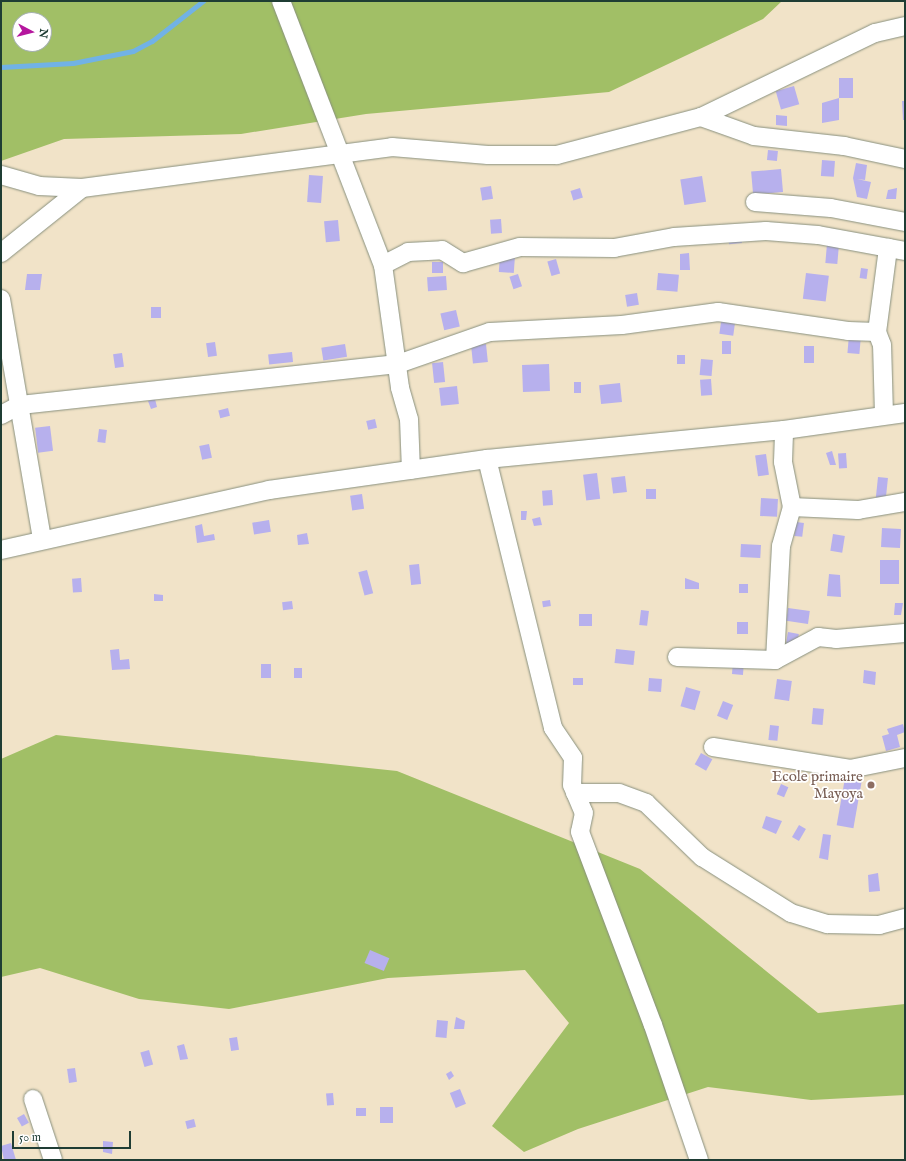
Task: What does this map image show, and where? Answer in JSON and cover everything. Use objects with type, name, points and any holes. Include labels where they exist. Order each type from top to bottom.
[{"type":"street","points":[[281,1],[383,265],[398,364],[409,420],[411,470]]},
{"type":"street","points":[[1,175],[39,186],[82,188],[338,151],[392,147],[488,155],[557,155],[701,117],[876,34],[905,26]]},
{"type":"street","points":[[701,117],[754,136],[844,146],[905,159]]},
{"type":"street","points":[[1,253],[82,188]]},
{"type":"street","points":[[755,202],[832,208],[905,222]]},
{"type":"street","points":[[383,265],[408,252],[442,250],[463,263],[520,247],[614,248],[674,237],[766,231],[818,235],[896,249],[877,332],[882,344],[884,415]]},
{"type":"street","points":[[1,300],[42,540]]},
{"type":"street","points":[[1,415],[20,405],[398,364],[490,332],[622,325],[718,312],[848,331],[877,332]]},
{"type":"street","points":[[1,550],[269,490],[488,459],[784,430],[905,413]]},
{"type":"street","points":[[775,660],[781,546],[792,507],[782,462],[784,430]]},
{"type":"street","points":[[488,459],[553,728],[573,758],[575,793],[584,813],[580,832],[653,1025],[699,1160]]},
{"type":"street","points":[[792,507],[858,510],[905,502]]},
{"type":"street","points":[[677,657],[775,660],[818,637],[836,639],[905,633]]},
{"type":"street","points":[[714,747],[850,769],[905,758]]},
{"type":"street","points":[[575,793],[619,793],[646,803],[702,857],[791,913],[827,924],[879,925],[905,918]]},
{"type":"street","points":[[33,1099],[53,1160]]},
{"type":"green space","points":[[1,1],[782,1],[763,19],[609,92],[366,114],[241,134],[64,139],[1,161]]},
{"type":"green space","points":[[56,735],[397,771],[640,869],[818,1013],[905,1004],[905,1095],[811,1100],[708,1087],[578,1129],[524,1152],[492,1126],[569,1023],[525,970],[388,978],[229,1009],[139,999],[40,968],[1,977],[1,759]]},
{"type":"building","points":[[839,78],[853,78],[853,98],[839,98]]},
{"type":"building","points":[[794,86],[799,104],[781,110],[776,91]]},
{"type":"building","points":[[839,98],[839,120],[822,123],[822,103]]},
{"type":"building","points":[[902,101],[905,101],[905,120],[903,120]]},
{"type":"building","points":[[776,115],[787,116],[787,126],[776,125]]},
{"type":"building","points":[[768,150],[778,151],[777,161],[767,160]]},
{"type":"building","points":[[822,160],[835,161],[834,177],[821,176]]},
{"type":"building","points":[[856,163],[867,165],[865,180],[857,179],[871,182],[867,199],[857,197],[853,178]]},
{"type":"building","points":[[781,169],[783,192],[753,195],[751,172]]},
{"type":"building","points":[[309,175],[323,176],[321,203],[307,202]]},
{"type":"building","points":[[702,176],[706,202],[684,205],[680,179]]},
{"type":"building","points":[[491,186],[493,199],[482,201],[480,188]]},
{"type":"building","points":[[580,188],[583,198],[573,200],[570,191]]},
{"type":"building","points":[[897,188],[896,199],[886,199],[888,190]]},
{"type":"building","points":[[501,219],[502,233],[491,234],[490,220]]},
{"type":"building","points":[[338,220],[340,241],[326,242],[324,221]]},
{"type":"building","points":[[741,234],[742,243],[729,244],[728,235]]},
{"type":"building","points":[[827,244],[839,245],[837,264],[825,263]]},
{"type":"building","points":[[689,253],[690,270],[680,270],[680,254]]},
{"type":"building","points":[[500,255],[515,256],[514,273],[499,272]]},
{"type":"building","points":[[556,259],[560,273],[551,276],[547,261]]},
{"type":"building","points":[[432,262],[443,262],[443,273],[432,273]]},
{"type":"building","points":[[861,268],[868,269],[867,279],[860,278]]},
{"type":"building","points":[[658,273],[679,275],[677,292],[657,290]]},
{"type":"building","points":[[806,273],[829,276],[826,302],[803,299]]},
{"type":"building","points":[[27,274],[42,274],[40,290],[25,290]]},
{"type":"building","points":[[518,274],[522,286],[513,289],[509,277]]},
{"type":"building","points":[[446,276],[447,290],[428,291],[427,277]]},
{"type":"building","points":[[637,293],[639,305],[627,307],[625,295]]},
{"type":"building","points":[[151,307],[161,307],[161,318],[151,318]]},
{"type":"building","points":[[456,310],[460,327],[444,330],[440,314]]},
{"type":"building","points":[[722,315],[736,317],[733,336],[719,334]]},
{"type":"building","points":[[849,335],[861,336],[859,354],[847,353]]},
{"type":"building","points":[[722,341],[731,341],[731,354],[722,354]]},
{"type":"building","points":[[215,342],[217,356],[208,357],[206,343]]},
{"type":"building","points":[[345,344],[347,357],[323,361],[321,348]]},
{"type":"building","points":[[486,344],[488,362],[473,363],[471,346]]},
{"type":"building","points":[[804,346],[814,346],[814,363],[804,363]]},
{"type":"building","points":[[292,352],[293,362],[269,364],[268,355]]},
{"type":"building","points":[[122,353],[124,367],[115,368],[113,354]]},
{"type":"building","points":[[677,355],[685,355],[685,364],[677,364]]},
{"type":"building","points":[[701,359],[713,360],[712,376],[700,375]]},
{"type":"building","points":[[443,362],[445,382],[434,383],[432,363]]},
{"type":"building","points":[[549,364],[550,391],[523,392],[522,365]]},
{"type":"building","points":[[711,379],[712,395],[701,396],[700,380]]},
{"type":"building","points":[[574,382],[581,382],[581,393],[574,393]]},
{"type":"building","points":[[620,383],[622,402],[601,404],[599,385]]},
{"type":"building","points":[[457,386],[459,404],[441,406],[439,388]]},
{"type":"building","points":[[155,399],[157,407],[151,409],[148,401]]},
{"type":"building","points":[[228,408],[230,416],[220,418],[218,410]]},
{"type":"building","points":[[375,419],[377,428],[368,430],[366,421]]},
{"type":"building","points":[[50,426],[53,451],[38,453],[35,428]]},
{"type":"building","points":[[99,429],[107,430],[105,443],[97,442]]},
{"type":"building","points":[[209,444],[212,458],[202,460],[199,446]]},
{"type":"building","points":[[832,451],[836,465],[830,465],[826,453]]},
{"type":"building","points":[[846,453],[847,468],[839,469],[838,454]]},
{"type":"building","points":[[766,454],[769,475],[758,476],[755,456]]},
{"type":"building","points":[[597,473],[600,499],[586,501],[583,475]]},
{"type":"building","points":[[625,476],[627,492],[613,494],[611,478]]},
{"type":"building","points":[[878,477],[888,478],[886,500],[876,499]]},
{"type":"building","points":[[646,489],[656,489],[656,499],[646,499]]},
{"type":"building","points":[[552,490],[553,505],[543,506],[542,491]]},
{"type":"building","points":[[362,494],[364,509],[352,511],[350,496]]},
{"type":"building","points":[[761,498],[778,499],[777,517],[760,516]]},
{"type":"building","points":[[521,511],[527,511],[526,520],[521,520]]},
{"type":"building","points":[[540,517],[542,525],[534,526],[532,519]]},
{"type":"building","points":[[269,520],[271,532],[254,535],[252,523]]},
{"type":"building","points":[[796,522],[804,523],[802,537],[794,536]]},
{"type":"building","points":[[202,524],[204,536],[214,534],[215,540],[197,543],[195,526]]},
{"type":"building","points":[[882,528],[901,529],[900,548],[881,547]]},
{"type":"building","points":[[307,533],[309,544],[298,545],[297,535]]},
{"type":"building","points":[[833,534],[845,536],[842,553],[830,551]]},
{"type":"building","points":[[741,544],[761,545],[760,558],[740,557]]},
{"type":"building","points":[[880,560],[899,560],[899,584],[880,584]]},
{"type":"building","points":[[419,564],[421,584],[411,585],[409,565]]},
{"type":"building","points":[[367,570],[373,593],[365,596],[358,572]]},
{"type":"building","points":[[829,574],[840,575],[841,597],[827,596]]},
{"type":"building","points":[[81,578],[82,592],[73,593],[72,579]]},
{"type":"building","points":[[685,578],[699,583],[699,589],[685,589]]},
{"type":"building","points":[[739,584],[748,584],[748,593],[739,593]]},
{"type":"building","points":[[154,594],[163,595],[163,601],[154,601]]},
{"type":"building","points":[[550,600],[551,606],[543,607],[542,601]]},
{"type":"building","points":[[292,601],[293,609],[283,610],[282,602]]},
{"type":"building","points":[[895,603],[903,603],[901,615],[894,615]]},
{"type":"building","points":[[788,608],[810,611],[808,624],[786,621]]},
{"type":"building","points":[[641,610],[649,611],[647,626],[639,625]]},
{"type":"building","points":[[579,614],[592,614],[592,626],[579,626]]},
{"type":"building","points":[[737,622],[748,622],[748,634],[737,634]]},
{"type":"building","points":[[788,632],[799,634],[796,648],[786,646]]},
{"type":"building","points":[[119,649],[120,660],[129,659],[130,669],[112,670],[110,650]]},
{"type":"building","points":[[616,649],[635,651],[633,665],[615,663]]},
{"type":"building","points":[[733,662],[744,663],[743,675],[732,674]]},
{"type":"building","points":[[261,664],[271,664],[271,678],[261,678]]},
{"type":"building","points":[[294,668],[302,668],[302,678],[294,678]]},
{"type":"building","points":[[864,670],[876,672],[875,685],[863,683]]},
{"type":"building","points":[[573,678],[583,678],[583,685],[573,685]]},
{"type":"building","points":[[649,678],[662,679],[661,692],[648,691]]},
{"type":"building","points":[[777,679],[792,681],[789,701],[774,699]]},
{"type":"building","points":[[686,687],[700,691],[695,710],[680,706]]},
{"type":"building","points":[[723,701],[733,705],[727,720],[717,716]]},
{"type":"building","points":[[813,708],[824,709],[823,725],[812,724]]},
{"type":"building","points":[[903,724],[905,732],[897,735],[900,747],[886,751],[882,736],[889,734],[887,729]]},
{"type":"building","points":[[770,725],[779,726],[777,741],[768,740]]},
{"type":"building","points":[[701,753],[712,759],[706,771],[695,764]]},
{"type":"building","points":[[845,778],[862,781],[853,828],[837,825]]},
{"type":"building","points":[[781,784],[788,787],[784,797],[777,794]]},
{"type":"building","points":[[766,816],[782,821],[776,834],[762,828]]},
{"type":"building","points":[[799,825],[806,829],[799,841],[792,837]]},
{"type":"building","points":[[823,834],[831,835],[828,860],[819,858]]},
{"type":"building","points":[[878,873],[880,891],[869,892],[868,875]]},
{"type":"building","points":[[370,950],[389,958],[384,971],[365,963]]},
{"type":"building","points":[[456,1017],[465,1021],[464,1029],[454,1029]]},
{"type":"building","points":[[437,1020],[448,1021],[446,1038],[436,1037]]},
{"type":"building","points":[[237,1037],[239,1050],[231,1051],[229,1038]]},
{"type":"building","points":[[184,1044],[188,1059],[180,1060],[177,1046]]},
{"type":"building","points":[[149,1050],[153,1064],[144,1067],[140,1052]]},
{"type":"building","points":[[75,1068],[77,1082],[69,1083],[67,1069]]},
{"type":"building","points":[[451,1071],[454,1076],[449,1080],[446,1074]]},
{"type":"building","points":[[460,1089],[466,1104],[456,1108],[450,1093]]},
{"type":"building","points":[[333,1093],[334,1105],[327,1106],[326,1094]]},
{"type":"building","points":[[380,1107],[393,1107],[393,1123],[380,1123]]},
{"type":"building","points":[[356,1108],[366,1108],[366,1116],[356,1116]]},
{"type":"building","points":[[24,1114],[29,1123],[22,1127],[17,1118]]},
{"type":"building","points":[[194,1119],[196,1127],[187,1129],[185,1121]]},
{"type":"building","points":[[103,1141],[113,1142],[112,1154],[103,1152]]},
{"type":"building","points":[[11,1143],[16,1160],[4,1160],[1,1146]]},
{"type":"waterway","points":[[1,67],[73,63],[133,51],[152,41],[203,1]]},
{"type":"place","name":"Ecole primaire Mayoya","points":[[871,785]]}]
